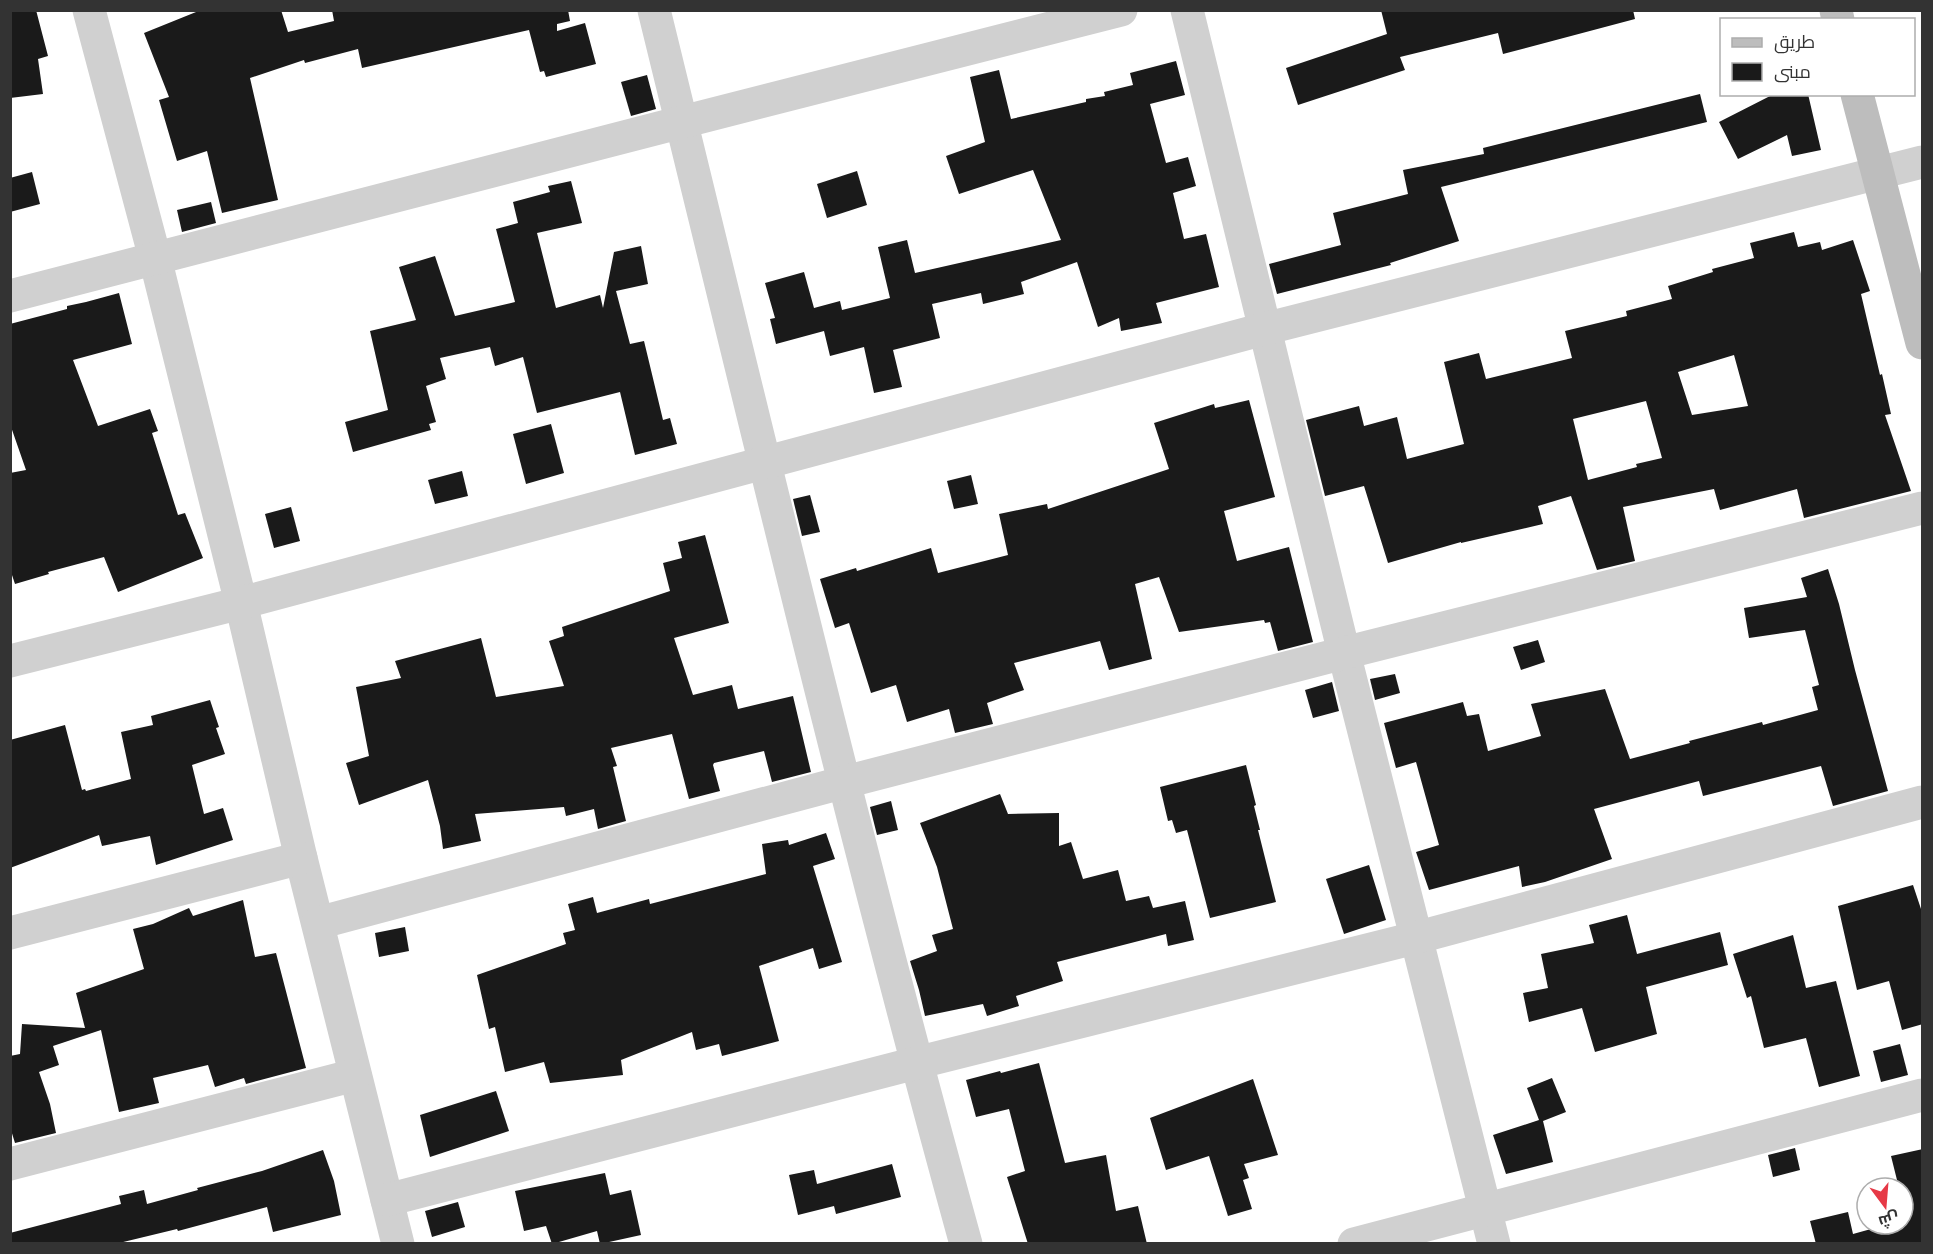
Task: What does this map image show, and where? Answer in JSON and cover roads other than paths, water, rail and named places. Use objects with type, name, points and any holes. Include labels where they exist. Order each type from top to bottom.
[{"type":"street","points":[[89,10],[155,258],[241,603],[301,858],[398,1244]]},
{"type":"street","points":[[654,10],[765,464],[916,1063],[966,1244]]},
{"type":"street","points":[[10,296],[1121,10]]},
{"type":"street","points":[[1187,10],[1344,653],[1494,1244]]},
{"type":"street","points":[[1858,96],[1923,343]]},
{"type":"street","points":[[10,661],[241,603],[1264,329],[1923,162]]},
{"type":"street","points":[[318,923],[845,782],[1344,653],[1923,508]]},
{"type":"street","points":[[387,1200],[916,1063],[1415,938],[1923,802]]},
{"type":"street","points":[[10,933],[301,858]]},
{"type":"street","points":[[10,1164],[355,1075]]},
{"type":"street","points":[[1354,1244],[1923,1095]]}]
